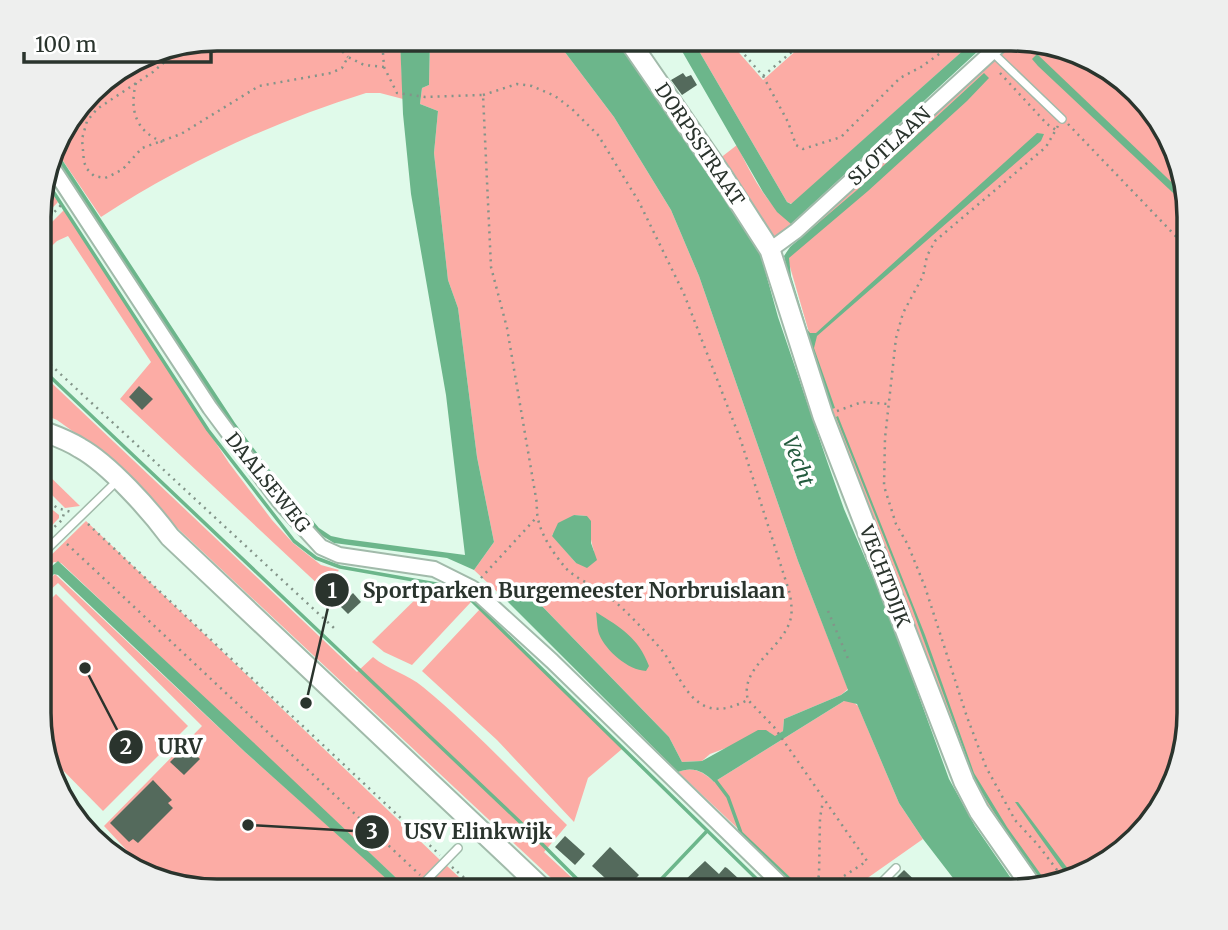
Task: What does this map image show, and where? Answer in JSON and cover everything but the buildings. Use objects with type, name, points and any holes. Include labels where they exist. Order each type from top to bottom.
[{"type":"street","name":"DORPSSTRAAT","points":[[636,51],[770,250]]},
{"type":"street","name":"SLOTLAAN","points":[[770,250],[796,231],[999,51]]},
{"type":"street","name":"DAALSEWEG","points":[[56,174],[210,408],[279,501],[321,547],[339,555],[435,569],[472,588],[776,879]]},
{"type":"street","name":"VECHTDIJK","points":[[770,250],[823,416],[964,782],[979,811],[1026,878]]},
{"type":"street","points":[[51,435],[81,448],[114,484]]},
{"type":"street","points":[[51,444],[61,447],[114,484],[159,522],[170,537],[532,879]]},
{"type":"lane","points":[[996,56],[1062,119]]},
{"type":"lane","points":[[51,545],[114,484]]},
{"type":"lane","points":[[428,879],[458,848]]},
{"type":"lane","points":[[885,879],[896,868]]},
{"type":"path","points":[[342,51],[364,65],[384,67]]},
{"type":"path","points":[[383,51],[384,67],[397,93],[425,97],[483,95],[517,84],[532,86],[555,96],[598,135],[639,202],[684,294],[741,441],[790,594],[790,623],[749,677],[745,690],[748,700],[774,727],[867,861],[839,879]]},
{"type":"path","points":[[741,51],[763,76],[778,102],[796,145],[803,149],[841,137],[900,78],[921,68],[943,51]]},
{"type":"path","points":[[763,76],[793,51]]},
{"type":"path","points":[[996,56],[1000,77],[1056,130]]},
{"type":"path","points":[[167,59],[97,109],[87,121],[82,139],[85,165],[94,176],[105,178],[123,169],[142,148],[163,142],[260,86],[331,73],[342,68],[348,57]]},
{"type":"path","points":[[139,81],[136,83],[133,101],[135,118],[140,127],[163,142]]},
{"type":"path","points":[[483,95],[491,267],[507,328],[537,504],[536,518],[565,569],[607,595],[633,619],[663,652],[693,697],[706,707],[720,709],[748,700]]},
{"type":"path","points":[[1059,872],[1015,820],[1000,795],[973,736],[925,587],[908,545],[896,524],[884,486],[888,404],[896,338],[903,313],[923,276],[927,256],[935,241],[1046,147],[1062,119],[1177,238]]},
{"type":"path","points":[[51,216],[70,196]]},
{"type":"path","points":[[51,365],[334,628]]},
{"type":"path","points":[[823,416],[862,402],[888,404]]},
{"type":"path","points":[[51,503],[57,508],[80,517],[466,879]]},
{"type":"path","points":[[65,510],[62,520],[51,529],[424,879]]},
{"type":"path","points":[[472,588],[536,518]]},
{"type":"path","points":[[828,611],[849,661]]},
{"type":"path","points":[[818,879],[820,818],[824,799]]},
{"type":"shaded area","points":[[401,51],[403,99],[380,93],[366,93],[297,117],[196,162],[101,217],[61,158],[73,134],[99,99],[143,68],[174,56],[195,52]]},
{"type":"shaded area","points":[[430,51],[564,51],[614,117],[671,210],[699,276],[798,561],[848,689],[841,695],[784,719],[783,731],[775,737],[769,732],[710,754],[702,761],[682,762],[669,737],[538,602],[519,587],[506,600],[474,570],[494,542],[477,457],[458,308],[448,280],[434,153],[438,111],[420,104],[422,88],[429,85]],"holes":[[[574,515],[587,516],[594,551],[576,563],[552,535]]]},
{"type":"shaded area","points":[[699,51],[738,51],[763,80],[796,51],[963,51],[792,204],[787,202]]},
{"type":"shaded area","points":[[1006,51],[1022,51],[1054,56],[1085,68],[1121,92],[1155,134],[1165,153],[1176,195],[1177,724],[1174,746],[1160,787],[1136,823],[1121,838],[1075,867],[1036,878],[978,799],[854,474],[823,381],[786,253],[996,55]]},
{"type":"shaded area","points":[[737,145],[767,198],[793,223],[797,219],[799,224],[778,238],[773,238],[719,159]]},
{"type":"shaded area","points":[[52,193],[58,202],[51,209]]},
{"type":"shaded area","points":[[64,210],[229,463],[272,520],[293,543],[321,565],[339,570],[322,588],[120,399],[151,362],[68,236],[51,247],[51,223]]},
{"type":"shaded area","points":[[51,382],[357,672],[373,657],[417,683],[442,703],[567,825],[544,852],[573,879],[552,879],[78,435],[51,418]]},
{"type":"shaded area","points":[[51,478],[80,506],[65,508],[51,494]]},
{"type":"shaded area","points":[[51,509],[59,515],[51,526]]},
{"type":"shaded area","points":[[86,521],[440,860],[422,879],[397,879],[61,563],[54,562],[51,565],[51,555]]},
{"type":"shaded area","points":[[55,574],[245,752],[388,879],[206,879],[174,874],[132,855],[104,826],[202,726],[58,583],[51,589],[51,578]]},
{"type":"shaded area","points":[[432,583],[459,592],[471,602],[412,665],[384,652],[372,642]]},
{"type":"shaded area","points":[[56,594],[188,726],[103,811],[60,767],[56,756],[51,724],[51,599]]},
{"type":"shaded area","points":[[480,609],[622,749],[588,778],[574,822],[497,740],[422,671]]},
{"type":"shaded area","points":[[844,701],[852,701],[858,706],[899,803],[923,839],[866,879],[791,879],[678,772],[688,769],[697,771],[714,782]]},
{"type":"shaded area","points":[[446,865],[461,879],[433,879]]},
{"type":"water","points":[[400,51],[430,51],[429,85],[422,88],[420,104],[438,111],[434,153],[448,280],[458,308],[477,457],[494,542],[474,570],[447,558],[334,543],[316,532],[275,487],[204,387],[59,165],[61,159],[235,423],[269,469],[319,528],[331,536],[345,539],[465,555],[446,395],[411,194],[403,114]]},
{"type":"water","name":"Vecht","points":[[564,51],[628,51],[698,152],[760,252],[778,317],[844,509],[889,614],[949,779],[975,826],[1011,879],[954,879],[899,803],[857,704],[844,701],[714,782],[698,771],[688,769],[678,772],[506,600],[519,587],[538,602],[669,737],[682,762],[702,761],[758,730],[766,730],[775,736],[783,731],[784,719],[848,690],[798,561],[699,276],[671,210],[614,117]]},
{"type":"water","points":[[682,51],[699,51],[787,202],[791,204],[963,51],[978,51],[791,224],[777,212]]},
{"type":"water","points":[[1037,54],[1174,185],[1176,196],[1038,66],[1032,59]]},
{"type":"water","points":[[984,73],[989,78],[967,101],[789,258],[791,276],[807,329],[810,333],[816,333],[1037,133],[1044,134],[1041,141],[817,336],[814,348],[835,408],[832,409],[807,338],[784,256],[790,247],[857,190]]},
{"type":"water","points":[[838,416],[925,635],[974,773],[1007,827],[1042,876],[1039,877],[999,821],[975,781],[912,608],[836,417]]},
{"type":"water","points":[[574,515],[587,516],[591,521],[591,543],[597,560],[587,568],[576,563],[552,536],[558,523]]},
{"type":"water","points":[[58,561],[397,879],[387,879],[245,752],[58,575],[54,574],[51,577],[51,567]]},
{"type":"water","points":[[596,612],[634,640],[649,666],[646,671],[625,663],[607,647],[599,634]]},
{"type":"water","points":[[1015,802],[1018,802],[1068,869],[1064,871]]},
{"type":"waterway","points":[[53,191],[208,430],[294,541],[316,558],[340,567],[459,588],[757,879]]},
{"type":"waterway","points":[[51,377],[577,879]]},
{"type":"waterway","points":[[716,781],[728,797],[741,833],[789,879]]},
{"type":"waterway","points":[[661,879],[707,831]]},
{"type":"place","name":"URV","points":[[85,668]]},
{"type":"place","name":"Sportparken Burgemeester Norbruislaan","points":[[306,703]]},
{"type":"place","name":"USV Elinkwijk","points":[[248,825]]}]
